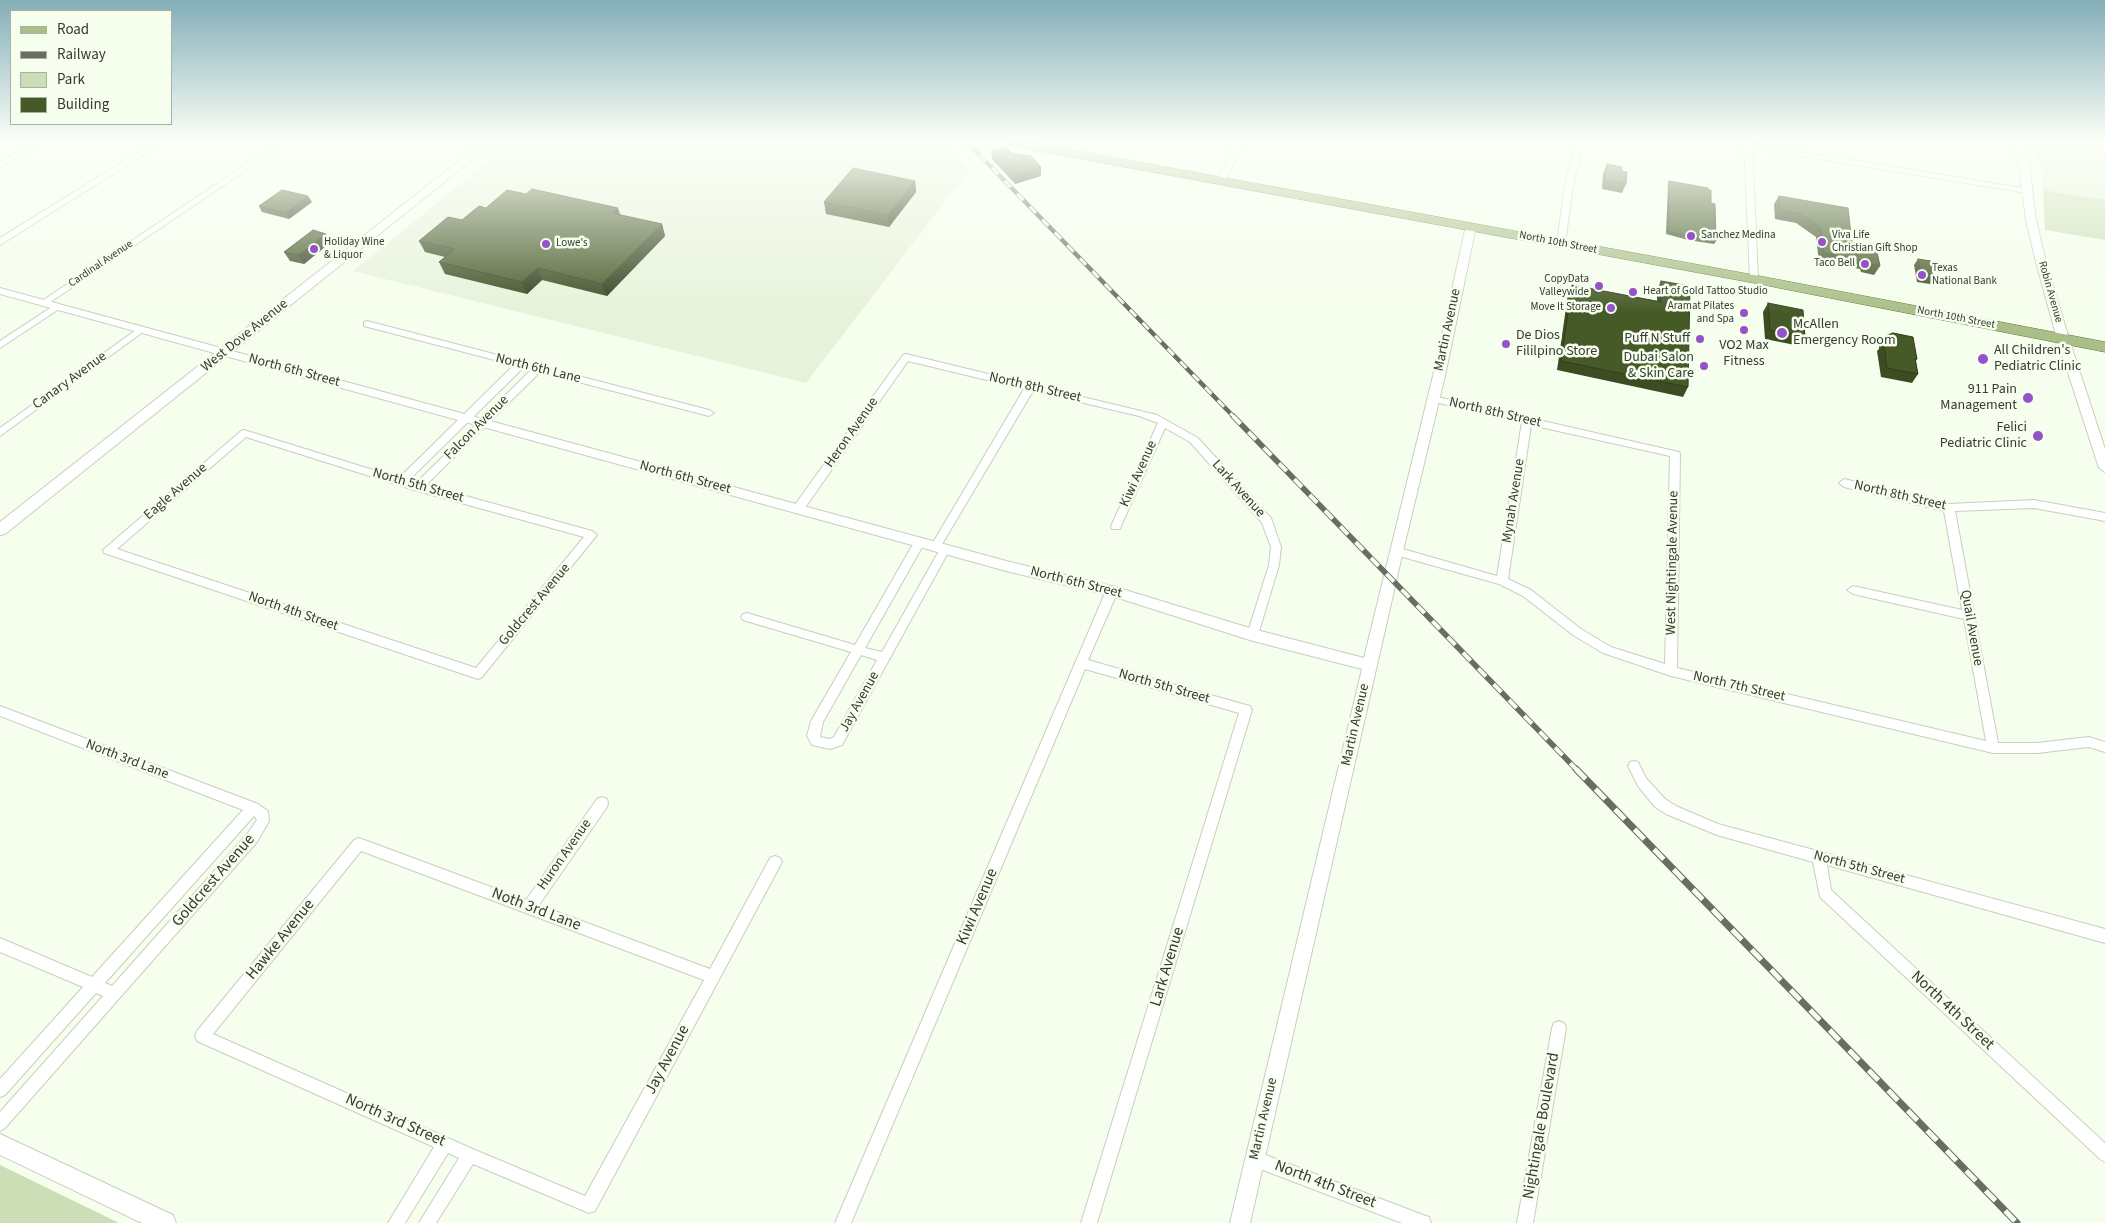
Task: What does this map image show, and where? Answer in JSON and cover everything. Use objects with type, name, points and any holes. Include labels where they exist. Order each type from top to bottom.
[{"type":"main road","name":"West Dove Avenue","points":[[0,530],[416,199]]},
{"type":"main road","name":"North 10th Street","points":[[1328,199],[2105,347]]},
{"type":"main road","points":[[0,1144],[165,1223]]},
{"type":"street","points":[[0,242],[69,199]]},
{"type":"street","name":"Cardinal Avenue","points":[[43,303],[199,199]]},
{"type":"street","points":[[1561,243],[1567,199]]},
{"type":"street","points":[[1750,199],[1754,279]]},
{"type":"street","name":"Robin Avenue","points":[[2028,199],[2034,235],[2063,339],[2104,464]]},
{"type":"street","name":"Martin Avenue","points":[[1240,1223],[1433,399],[1471,226]]},
{"type":"street","name":"North 6th Street","points":[[0,291],[941,548],[1112,591],[1253,635],[1370,665]]},
{"type":"street","points":[[0,344],[56,307]]},
{"type":"street","name":"North 6th Lane","points":[[367,324],[709,413]]},
{"type":"street","name":"Canary Avenue","points":[[0,433],[140,330]]},
{"type":"street","name":"North 8th Street","points":[[906,357],[1139,413],[1163,422]]},
{"type":"street","name":"Heron Avenue","points":[[798,509],[906,357]]},
{"type":"street","name":"Falcon Avenue","points":[[401,482],[520,365]]},
{"type":"street","name":"Falcon Avenue","points":[[418,487],[537,369]]},
{"type":"street","name":"Jay Avenue","points":[[920,542],[814,728],[813,736],[816,741],[830,744],[838,741],[1030,387]]},
{"type":"street","name":"North 8th Street","points":[[1433,399],[1675,454]]},
{"type":"street","name":"Mynah Avenue","points":[[1502,581],[1527,421]]},
{"type":"street","name":"Kiwi Avenue","points":[[1116,526],[1163,422]]},
{"type":"street","name":"Lark Avenue","points":[[1163,422],[1194,440],[1267,521],[1276,546],[1274,565],[1253,635]]},
{"type":"street","name":"North 5th Street","points":[[244,433],[418,487],[592,535]]},
{"type":"street","name":"Eagle Avenue","points":[[108,550],[244,433]]},
{"type":"street","name":"West Nightingale Avenue","points":[[1671,671],[1675,454]]},
{"type":"street","name":"North 8th Street","points":[[1844,483],[1950,508],[2034,504],[2105,517]]},
{"type":"street","name":"Quail Avenue","points":[[1950,508],[1993,748]]},
{"type":"street","name":"Goldcrest Avenue","points":[[478,674],[592,535]]},
{"type":"street","name":"North 4th Street","points":[[108,550],[478,674]]},
{"type":"street","name":"North 7th Street","points":[[1396,551],[1502,581],[1527,593],[1577,632],[1608,650],[1671,671],[1993,748],[2037,748],[2089,742],[2105,746]]},
{"type":"street","points":[[1854,590],[1968,616]]},
{"type":"street","name":"Kiwi Avenue","points":[[843,1223],[1112,591]]},
{"type":"street","points":[[747,617],[884,658]]},
{"type":"street","name":"North 5th Street","points":[[1082,663],[1246,710]]},
{"type":"street","name":"North 3rd Lane","points":[[0,710],[253,808]]},
{"type":"street","name":"Lark Avenue","points":[[1089,1223],[1246,710]]},
{"type":"street","name":"North 5th Street","points":[[1634,766],[1642,782],[1652,795],[1671,810],[1717,829],[2105,936]]},
{"type":"street","name":"Huron Avenue","points":[[529,908],[602,804]]},
{"type":"street","name":"Goldcrest Avenue","points":[[0,1090],[253,808],[263,815],[263,821],[259,829],[0,1123]]},
{"type":"street","name":"Noth 3rd Lane","points":[[359,844],[713,976]]},
{"type":"street","name":"Hawke Avenue","points":[[202,1036],[359,844]]},
{"type":"street","name":"North 4th Street","points":[[1820,857],[1825,893],[2105,1154]]},
{"type":"street","name":"Jay Avenue","points":[[589,1205],[775,862]]},
{"type":"street","points":[[0,945],[115,994]]},
{"type":"street","name":"Nightingale Boulevard","points":[[1525,1223],[1559,1028]]},
{"type":"street","name":"North 3rd Street","points":[[202,1036],[470,1155],[589,1205]]},
{"type":"street","points":[[396,1223],[445,1144]]},
{"type":"street","points":[[427,1223],[470,1155]]},
{"type":"street","name":"North 4th Street","points":[[1255,1159],[1424,1223]]},
{"type":"shaded area","points":[[442,199],[947,199],[806,383],[353,271]]},
{"type":"green space","points":[[2043,199],[2105,200],[2105,240],[2045,230]]},
{"type":"green space","points":[[0,1165],[119,1223],[0,1223]]},
{"type":"building","points":[[269,199],[304,199],[286,213],[259,206]]},
{"type":"building","name":"Lowe's","points":[[496,199],[578,199],[618,208],[612,213],[662,224],[602,284],[538,268],[522,282],[439,262],[455,249],[419,241],[448,217],[462,220],[479,206],[486,208]]},
{"type":"building","points":[[826,199],[901,199],[888,215],[824,202]]},
{"type":"building","points":[[1669,199],[1711,199],[1711,203],[1715,204],[1716,241],[1689,237],[1668,231]]},
{"type":"building","points":[[1779,199],[1797,199],[1848,208],[1852,243],[1876,247],[1880,266],[1866,263],[1866,261],[1824,253],[1821,228],[1801,214],[1780,211]]},
{"type":"building","points":[[313,230],[326,234],[298,255],[284,252]]},
{"type":"building","points":[[1918,259],[1931,261],[1934,278],[1921,276]]},
{"type":"building","points":[[1661,281],[1690,286],[1688,387],[1561,361],[1572,285],[1661,302]]},
{"type":"building","points":[[1768,303],[1803,310],[1805,337],[1770,330]]},
{"type":"building","points":[[1893,333],[1913,337],[1918,374],[1887,368],[1885,336]]},
{"type":"railway","points":[[1022,199],[1234,417]]},
{"type":"railway","points":[[1233,416],[1577,770]]},
{"type":"railway","points":[[1576,769],[2017,1223]]},
{"type":"place","name":"Sanchez Medina","points":[[1691,236]]},
{"type":"place","name":"Viva Life Christian Gift Shop","points":[[1822,242]]},
{"type":"place","name":"Lowe's","points":[[546,244]]},
{"type":"place","name":"Holiday Wine & Liquor","points":[[314,249]]},
{"type":"place","name":"Taco Bell","points":[[1865,264]]},
{"type":"place","name":"Texas National Bank","points":[[1922,275]]},
{"type":"place","name":"CopyData Valleywide","points":[[1599,286]]},
{"type":"place","name":"Heart of Gold Tattoo Studio","points":[[1633,292]]},
{"type":"place","name":"Move It Storage","points":[[1611,308]]},
{"type":"place","name":"Aramat Pilates and Spa","points":[[1744,313]]},
{"type":"place","name":"VO2 Max Fitness","points":[[1744,330]]},
{"type":"place","name":"McAllen Emergency Room","points":[[1782,333]]},
{"type":"place","name":"Puff N Stuff","points":[[1700,339]]},
{"type":"place","name":"De Dios Fililpino Store","points":[[1506,344]]},
{"type":"place","name":"All Children's Pediatric Clinic","points":[[1983,359]]},
{"type":"place","name":"Dubai Salon & Skin Care","points":[[1704,366]]},
{"type":"place","name":"911 Pain Management","points":[[2028,398]]},
{"type":"place","name":"Felici Pediatric Clinic","points":[[2038,436]]}]
